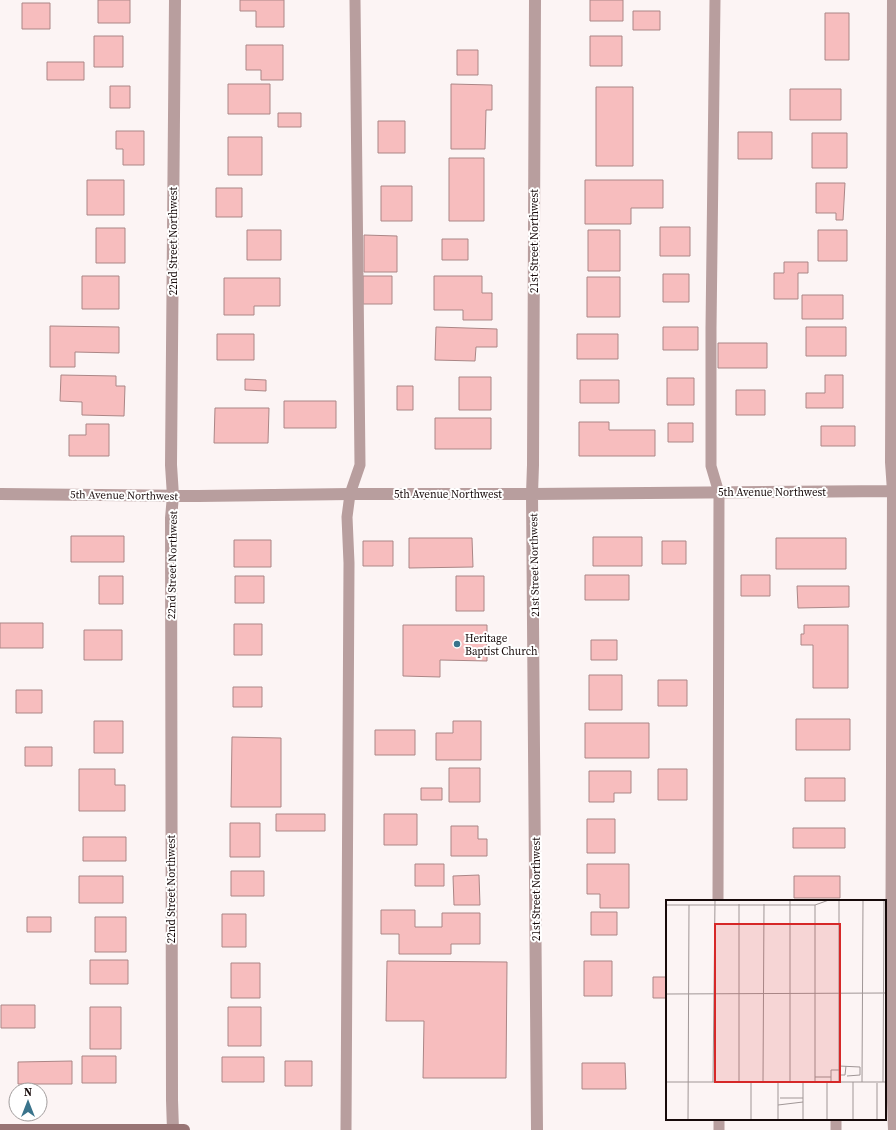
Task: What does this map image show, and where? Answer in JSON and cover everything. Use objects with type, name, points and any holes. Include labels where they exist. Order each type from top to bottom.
[{"type":"main road","points":[[0,1130],[184,1130]]},
{"type":"street","name":"22nd Street Northwest","points":[[173,1130],[171,518],[173,496],[171,465],[175,0]]},
{"type":"street","name":"21st Street Northwest","points":[[535,0],[534,465],[532,494],[534,559],[537,1130]]},
{"type":"street","points":[[893,0],[891,462],[895,491],[894,1016],[888,1044],[894,1080],[894,1130]]},
{"type":"street","name":"5th Avenue Northwest","points":[[0,494],[173,496],[895,491]]},
{"type":"lane","points":[[346,1130],[349,563],[347,516],[350,494],[360,465],[355,0]]},
{"type":"lane","points":[[715,0],[711,466],[719,493],[718,900]]},
{"type":"building","points":[[98,0],[130,0],[130,23],[98,23]]},
{"type":"building","points":[[240,0],[284,0],[284,27],[256,27],[256,11],[240,11]]},
{"type":"building","points":[[590,0],[623,0],[623,21],[590,21]]},
{"type":"building","points":[[22,3],[50,3],[50,29],[22,29]]},
{"type":"building","points":[[633,11],[660,11],[660,30],[633,30]]},
{"type":"building","points":[[825,13],[849,13],[849,60],[825,60]]},
{"type":"building","points":[[94,36],[123,36],[123,67],[94,67]]},
{"type":"building","points":[[590,36],[622,36],[622,66],[590,66]]},
{"type":"building","points":[[246,45],[283,45],[283,80],[261,80],[261,70],[246,70]]},
{"type":"building","points":[[457,50],[478,50],[478,75],[457,75]]},
{"type":"building","points":[[47,62],[84,62],[84,80],[47,80]]},
{"type":"building","points":[[228,84],[270,84],[270,114],[228,114]]},
{"type":"building","points":[[451,84],[492,85],[492,110],[486,110],[485,149],[451,149]]},
{"type":"building","points":[[110,86],[130,86],[130,108],[110,108]]},
{"type":"building","points":[[596,87],[633,87],[633,166],[596,166]]},
{"type":"building","points":[[790,89],[841,89],[841,120],[790,120]]},
{"type":"building","points":[[278,113],[301,113],[301,127],[278,127]]},
{"type":"building","points":[[378,121],[405,121],[405,153],[378,153]]},
{"type":"building","points":[[116,131],[144,131],[144,165],[123,165],[123,149],[116,149]]},
{"type":"building","points":[[738,132],[772,132],[772,159],[738,159]]},
{"type":"building","points":[[812,133],[847,133],[847,168],[812,168]]},
{"type":"building","points":[[228,137],[262,137],[262,175],[228,175]]},
{"type":"building","points":[[449,158],[484,158],[484,221],[449,221]]},
{"type":"building","points":[[87,180],[124,180],[124,215],[87,215]]},
{"type":"building","points":[[585,180],[663,180],[663,208],[631,208],[631,224],[585,224]]},
{"type":"building","points":[[816,183],[845,183],[843,220],[836,220],[836,213],[816,213]]},
{"type":"building","points":[[381,186],[412,186],[412,221],[381,221]]},
{"type":"building","points":[[216,188],[242,188],[242,217],[216,217]]},
{"type":"building","points":[[660,227],[690,227],[690,256],[660,256]]},
{"type":"building","points":[[96,228],[125,228],[125,263],[96,263]]},
{"type":"building","points":[[247,230],[281,230],[281,260],[247,260]]},
{"type":"building","points":[[588,230],[620,230],[620,271],[588,271]]},
{"type":"building","points":[[818,230],[847,230],[847,261],[818,261]]},
{"type":"building","points":[[364,235],[397,236],[397,272],[364,272]]},
{"type":"building","points":[[442,239],[468,239],[468,260],[442,260]]},
{"type":"building","points":[[784,262],[808,262],[808,273],[798,273],[798,299],[774,299],[774,273],[784,273]]},
{"type":"building","points":[[663,274],[689,274],[689,302],[663,302]]},
{"type":"building","points":[[82,276],[119,276],[119,309],[82,309]]},
{"type":"building","points":[[363,276],[392,276],[392,304],[363,304]]},
{"type":"building","points":[[434,276],[482,276],[482,293],[492,293],[492,320],[463,320],[463,310],[434,310]]},
{"type":"building","points":[[587,277],[620,277],[620,317],[587,317]]},
{"type":"building","points":[[224,278],[280,278],[280,306],[254,306],[254,315],[224,315]]},
{"type":"building","points":[[802,295],[843,295],[843,319],[802,319]]},
{"type":"building","points":[[50,326],[119,327],[119,353],[75,352],[75,367],[50,367]]},
{"type":"building","points":[[436,327],[497,329],[497,347],[476,347],[475,361],[435,360]]},
{"type":"building","points":[[663,327],[698,327],[698,350],[663,350]]},
{"type":"building","points":[[806,327],[846,327],[846,356],[806,356]]},
{"type":"building","points":[[217,334],[254,334],[254,360],[217,360]]},
{"type":"building","points":[[577,334],[618,334],[618,359],[577,359]]},
{"type":"building","points":[[718,343],[767,343],[767,368],[718,368]]},
{"type":"building","points":[[61,375],[116,376],[116,386],[125,386],[124,416],[82,415],[82,402],[60,401]]},
{"type":"building","points":[[825,375],[843,375],[843,408],[806,408],[806,393],[825,393]]},
{"type":"building","points":[[459,377],[491,377],[491,410],[459,410]]},
{"type":"building","points":[[667,378],[694,378],[694,405],[667,405]]},
{"type":"building","points":[[245,379],[266,380],[266,391],[245,390]]},
{"type":"building","points":[[580,380],[619,380],[619,403],[580,403]]},
{"type":"building","points":[[397,386],[413,386],[413,410],[397,410]]},
{"type":"building","points":[[736,390],[765,390],[765,415],[736,415]]},
{"type":"building","points":[[284,401],[336,401],[336,428],[284,428]]},
{"type":"building","points":[[215,408],[269,408],[268,443],[214,443]]},
{"type":"building","points":[[435,418],[491,418],[491,449],[435,449]]},
{"type":"building","points":[[579,422],[609,422],[609,430],[655,430],[655,456],[579,456]]},
{"type":"building","points":[[668,423],[693,423],[693,442],[668,442]]},
{"type":"building","points":[[86,424],[109,424],[109,456],[69,456],[69,435],[86,435]]},
{"type":"building","points":[[821,426],[855,426],[855,446],[821,446]]},
{"type":"building","points":[[71,536],[124,536],[124,562],[71,562]]},
{"type":"building","points":[[593,537],[642,537],[642,566],[593,566]]},
{"type":"building","points":[[409,538],[472,538],[473,567],[409,568]]},
{"type":"building","points":[[776,538],[846,538],[846,569],[776,569]]},
{"type":"building","points":[[234,540],[271,540],[271,567],[234,567]]},
{"type":"building","points":[[363,541],[393,541],[393,566],[363,566]]},
{"type":"building","points":[[662,541],[686,541],[686,564],[662,564]]},
{"type":"building","points":[[585,575],[629,575],[629,600],[585,600]]},
{"type":"building","points":[[741,575],[770,575],[770,596],[741,596]]},
{"type":"building","points":[[99,576],[123,576],[123,604],[99,604]]},
{"type":"building","points":[[235,576],[264,576],[264,603],[235,603]]},
{"type":"building","points":[[456,576],[484,576],[484,611],[456,611]]},
{"type":"building","points":[[797,586],[849,586],[849,607],[798,608]]},
{"type":"building","points":[[0,623],[43,623],[43,648],[0,648]]},
{"type":"building","points":[[234,624],[262,624],[262,655],[234,655]]},
{"type":"building","points":[[403,625],[487,625],[487,661],[440,660],[440,677],[403,676]]},
{"type":"building","points":[[804,625],[848,625],[848,688],[813,688],[813,645],[801,645],[801,634],[804,634]]},
{"type":"building","points":[[84,630],[122,630],[122,660],[84,660]]},
{"type":"building","points":[[591,640],[617,640],[617,660],[591,660]]},
{"type":"building","points":[[589,675],[622,675],[622,710],[589,710]]},
{"type":"building","points":[[658,680],[687,680],[687,706],[658,706]]},
{"type":"building","points":[[233,687],[262,687],[262,707],[233,707]]},
{"type":"building","points":[[16,690],[42,690],[42,713],[16,713]]},
{"type":"building","points":[[796,719],[850,719],[850,750],[796,750]]},
{"type":"building","points":[[94,721],[123,721],[123,753],[94,753]]},
{"type":"building","points":[[453,721],[481,721],[481,760],[436,760],[436,733],[453,733]]},
{"type":"building","points":[[585,723],[649,723],[649,758],[585,758]]},
{"type":"building","points":[[375,730],[415,730],[415,755],[375,755]]},
{"type":"building","points":[[232,737],[281,738],[281,807],[231,807]]},
{"type":"building","points":[[25,747],[52,747],[52,766],[25,766]]},
{"type":"building","points":[[449,768],[480,768],[480,802],[449,802]]},
{"type":"building","points":[[79,769],[115,769],[115,785],[125,785],[125,811],[79,811]]},
{"type":"building","points":[[658,769],[687,769],[687,800],[658,800]]},
{"type":"building","points":[[589,771],[631,771],[631,793],[614,793],[614,802],[589,802]]},
{"type":"building","points":[[805,778],[845,778],[845,801],[805,801]]},
{"type":"building","points":[[421,788],[442,788],[442,800],[421,800]]},
{"type":"building","points":[[276,814],[325,814],[325,831],[276,831]]},
{"type":"building","points":[[384,814],[417,814],[417,845],[384,845]]},
{"type":"building","points":[[587,819],[615,819],[615,853],[587,853]]},
{"type":"building","points":[[230,823],[260,823],[260,857],[230,857]]},
{"type":"building","points":[[451,826],[478,826],[478,839],[487,839],[487,856],[451,856]]},
{"type":"building","points":[[793,828],[845,828],[845,848],[793,848]]},
{"type":"building","points":[[83,837],[126,837],[126,861],[83,861]]},
{"type":"building","points":[[415,864],[444,864],[444,886],[415,886]]},
{"type":"building","points":[[587,864],[629,864],[629,908],[600,908],[600,894],[587,894]]},
{"type":"building","points":[[231,871],[264,871],[264,896],[231,896]]},
{"type":"building","points":[[479,875],[480,905],[454,905],[453,876]]},
{"type":"building","points":[[79,876],[123,876],[123,903],[79,903]]},
{"type":"building","points":[[794,876],[840,876],[840,898],[794,898]]},
{"type":"building","points":[[381,910],[415,910],[415,927],[442,927],[442,913],[480,913],[480,944],[451,944],[451,954],[399,954],[399,934],[381,934]]},
{"type":"building","points":[[591,912],[617,912],[617,935],[591,935]]},
{"type":"building","points":[[222,914],[246,914],[246,947],[222,947]]},
{"type":"building","points":[[27,917],[51,917],[51,932],[27,932]]},
{"type":"building","points":[[95,917],[126,917],[126,952],[95,952]]},
{"type":"building","points":[[90,960],[128,960],[128,984],[90,984]]},
{"type":"building","points":[[387,961],[507,962],[506,1078],[423,1078],[424,1021],[386,1021]]},
{"type":"building","points":[[584,961],[612,961],[612,996],[584,996]]},
{"type":"building","points":[[231,963],[260,963],[260,998],[231,998]]},
{"type":"building","points":[[653,977],[666,977],[666,998],[653,998]]},
{"type":"building","points":[[1,1005],[35,1005],[35,1028],[1,1028]]},
{"type":"building","points":[[90,1007],[121,1007],[121,1049],[90,1049]]},
{"type":"building","points":[[228,1007],[261,1007],[261,1046],[228,1046]]},
{"type":"building","points":[[82,1056],[116,1056],[116,1083],[82,1083]]},
{"type":"building","points":[[222,1057],[264,1057],[264,1082],[222,1082]]},
{"type":"building","points":[[72,1061],[72,1084],[18,1082],[18,1062]]},
{"type":"building","points":[[285,1061],[312,1061],[312,1086],[285,1086]]},
{"type":"building","points":[[582,1063],[625,1063],[626,1089],[582,1089]]},
{"type":"place","name":"Heritage Baptist Church","points":[[457,644]]}]
